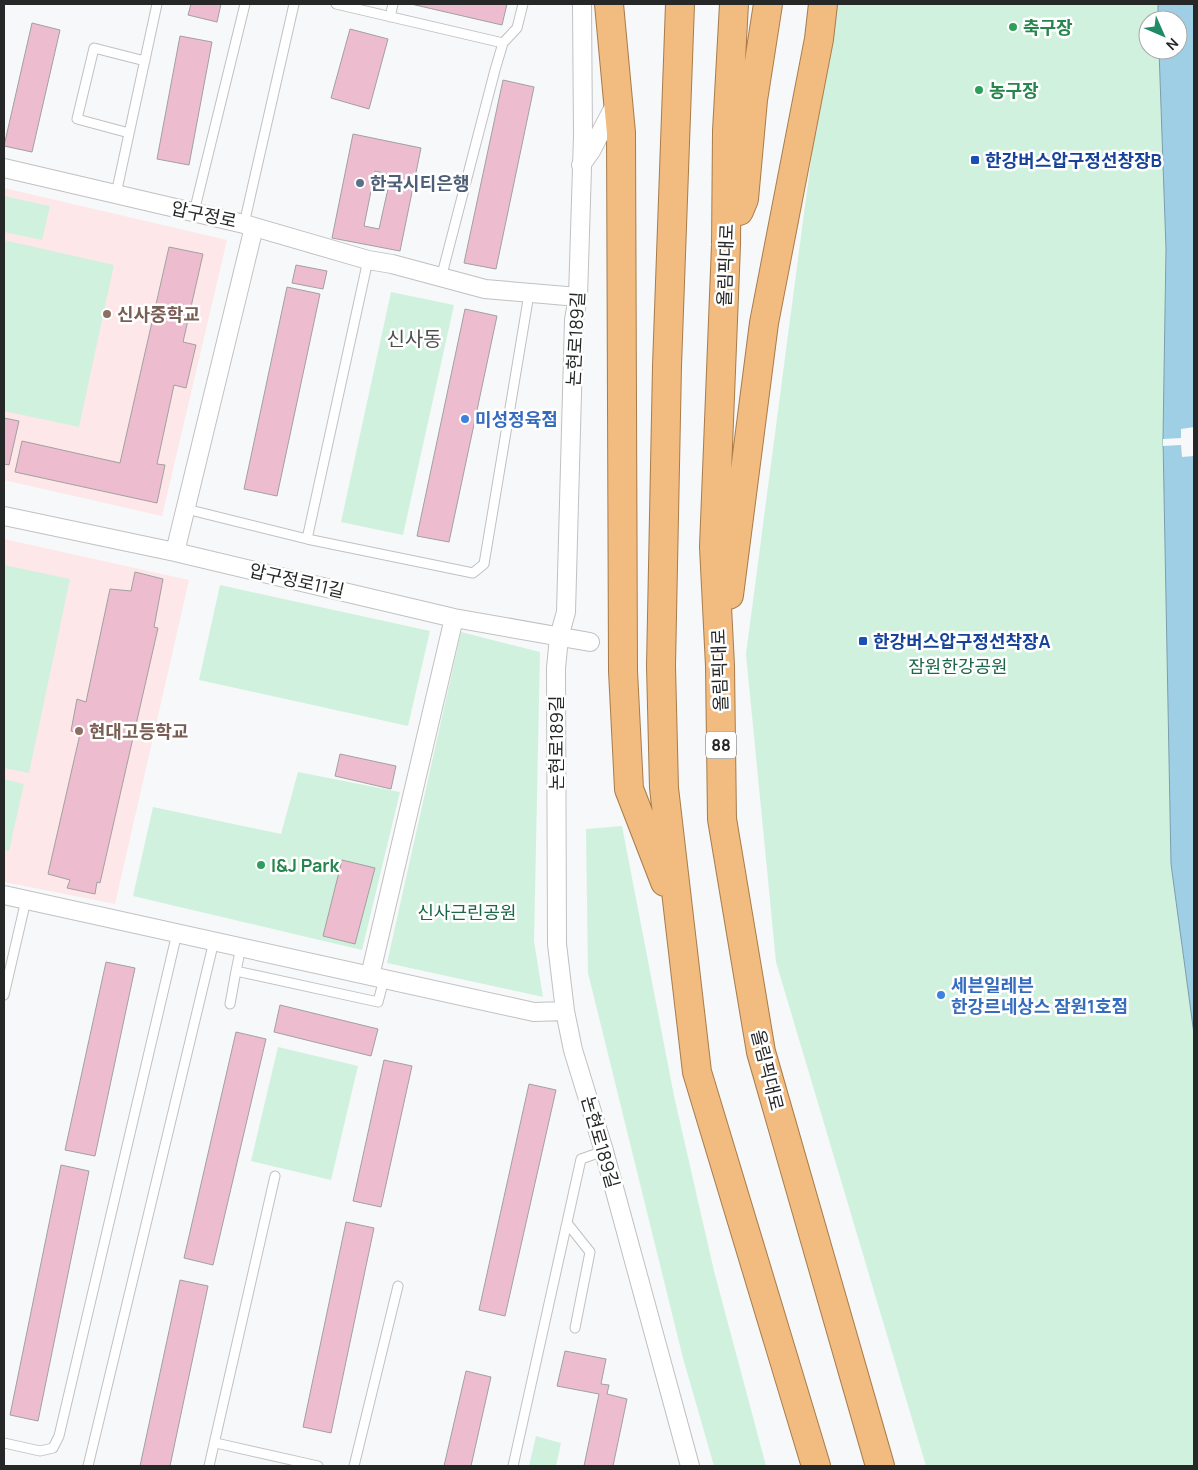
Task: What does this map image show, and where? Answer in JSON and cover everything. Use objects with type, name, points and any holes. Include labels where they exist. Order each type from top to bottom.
[{"type":"highway","points":[[609,4],[621,142],[623,671],[629,789],[680,923]]},
{"type":"highway","points":[[680,4],[667,366],[661,666],[664,788],[697,1072],[814,1460]]},
{"type":"highway","name":"올림픽대로","points":[[734,4],[727,131],[726,245],[714,547],[720,666],[722,819],[761,1052],[880,1466]]},
{"type":"highway","points":[[726,245],[744,199],[753,100],[768,4]]},
{"type":"highway","points":[[720,666],[764,323],[819,39],[823,4]]},
{"type":"street","name":"논현로189길","points":[[582,4],[583,136],[580,166],[578,297],[574,320],[566,612],[560,637],[556,668],[557,944],[565,1011],[573,1050],[604,1151],[690,1466]]},
{"type":"street","points":[[580,166],[591,151],[618,100]]},
{"type":"street","name":"압구정로","points":[[4,168],[249,226]]},
{"type":"street","points":[[175,552],[249,226],[368,260],[392,264],[485,289],[578,297]]},
{"type":"street","name":"압구정로11길","points":[[4,516],[175,552],[454,618],[590,642]]},
{"type":"street","points":[[377,977],[454,618]]},
{"type":"street","points":[[4,895],[534,1012],[565,1011]]},
{"type":"lane","points":[[116,194],[157,4]]},
{"type":"lane","points":[[194,212],[245,4]]},
{"type":"lane","name":"압구정로","points":[[249,226],[294,4]]},
{"type":"lane","points":[[336,4],[503,42]]},
{"type":"lane","points":[[390,17],[393,4]]},
{"type":"lane","points":[[441,278],[503,42],[517,28],[523,4]]},
{"type":"lane","points":[[129,133],[77,119],[94,48],[145,61]]},
{"type":"lane","points":[[307,539],[368,260]]},
{"type":"lane","points":[[186,509],[307,539],[473,573],[484,564],[529,294]]},
{"type":"lane","points":[[4,994],[26,900]]},
{"type":"lane","points":[[4,1442],[40,1451],[53,1448],[59,1436],[177,933]]},
{"type":"lane","points":[[88,1466],[214,942]]},
{"type":"lane","points":[[230,1004],[242,947]]},
{"type":"lane","points":[[236,972],[378,1002],[377,977]]},
{"type":"lane","points":[[513,1466],[581,1159],[604,1151]]},
{"type":"lane","points":[[209,1466],[216,1443],[275,1176]]},
{"type":"lane","points":[[566,1223],[590,1252],[575,1328]]},
{"type":"lane","points":[[354,1466],[398,1286]]},
{"type":"lane","points":[[216,1443],[318,1466]]},
{"type":"shaded area","name":"신사중학교","points":[[4,188],[227,240],[162,516],[4,480]]},
{"type":"shaded area","name":"현대고등학교","points":[[4,539],[189,580],[115,904],[4,882]]},
{"type":"green space","name":"잠원한강공원","points":[[827,4],[1158,4],[1158,10],[1138,10],[1138,60],[1159,60],[1166,249],[1163,439],[1171,864],[1194,1034],[1194,1466],[926,1466],[776,962],[746,654],[818,107]]},
{"type":"green space","points":[[4,196],[50,206],[42,240],[4,232]]},
{"type":"green space","points":[[4,240],[114,265],[79,427],[4,411]]},
{"type":"green space","points":[[391,292],[454,305],[403,535],[341,522]]},
{"type":"green space","points":[[4,565],[70,579],[29,773],[4,768]]},
{"type":"green space","points":[[220,585],[430,631],[408,726],[199,680]]},
{"type":"green space","name":"신사근린공원","points":[[461,632],[540,652],[534,941],[543,997],[387,963]]},
{"type":"green space","name":"I&J Park","points":[[298,772],[400,792],[362,950],[133,896],[153,807],[281,834]]},
{"type":"green space","points":[[4,779],[24,784],[9,851],[4,850]]},
{"type":"green space","points":[[622,826],[674,1096],[714,1271],[766,1466],[714,1466],[683,1358],[588,973],[586,829]]},
{"type":"green space","points":[[278,1047],[358,1066],[331,1180],[251,1161]]},
{"type":"green space","points":[[536,1436],[561,1443],[556,1466],[529,1466]]},
{"type":"water","points":[[1158,4],[1194,4],[1194,1034],[1171,864],[1163,439],[1166,249],[1159,60],[1188,60],[1188,10],[1158,10]]},
{"type":"pier","points":[[1194,427],[1194,456],[1182,457],[1181,445],[1163,446],[1163,439],[1181,438],[1181,429]]},
{"type":"building","points":[[191,4],[221,4],[217,22],[188,15]]},
{"type":"building","points":[[411,4],[507,4],[502,25]]},
{"type":"building","points":[[32,23],[60,30],[32,152],[4,146]]},
{"type":"building","points":[[350,29],[388,39],[369,109],[331,98]]},
{"type":"building","points":[[180,36],[212,42],[189,165],[157,159]]},
{"type":"building","points":[[503,80],[534,87],[496,269],[464,263]]},
{"type":"building","points":[[353,134],[421,148],[400,251],[332,238]],"holes":[[[375,171],[391,175],[379,229],[364,226]]]},
{"type":"building","points":[[169,247],[203,254],[183,342],[196,345],[186,388],[174,385],[157,464],[165,465],[157,503],[15,472],[22,441],[120,463]]},
{"type":"building","points":[[296,265],[327,271],[323,289],[292,283]]},
{"type":"building","points":[[287,287],[320,294],[277,496],[244,489]]},
{"type":"building","points":[[465,309],[497,316],[449,542],[417,536]]},
{"type":"building","points":[[4,418],[19,421],[9,465],[4,464]]},
{"type":"building","points":[[135,572],[163,579],[154,627],[158,628],[100,883],[97,882],[95,894],[67,888],[70,880],[48,874],[80,734],[71,731],[77,699],[86,702],[110,589],[131,591]]},
{"type":"building","points":[[340,754],[396,766],[391,789],[335,776]]},
{"type":"building","points":[[342,860],[375,868],[355,944],[323,936]]},
{"type":"building","points":[[106,962],[135,968],[95,1156],[65,1150]]},
{"type":"building","points":[[280,1005],[378,1029],[371,1056],[274,1032]]},
{"type":"building","points":[[236,1032],[266,1039],[213,1265],[184,1258]]},
{"type":"building","points":[[384,1060],[412,1066],[381,1207],[353,1201]]},
{"type":"building","points":[[529,1084],[556,1090],[505,1316],[479,1310]]},
{"type":"building","points":[[61,1165],[89,1171],[38,1421],[10,1415]]},
{"type":"building","points":[[346,1222],[374,1228],[331,1433],[303,1427]]},
{"type":"building","points":[[180,1280],[208,1286],[170,1466],[140,1466]]},
{"type":"building","points":[[565,1351],[606,1359],[601,1384],[609,1385],[607,1394],[627,1399],[613,1466],[584,1466],[599,1394],[557,1386]]},
{"type":"building","points":[[466,1371],[491,1377],[471,1466],[444,1466]]},
{"type":"place","name":"축구장","points":[[1013,27]]},
{"type":"place","name":"농구장","points":[[979,90]]},
{"type":"place","name":"한강버스압구정선창장B","points":[[975,160]]},
{"type":"place","name":"한국시티은행","points":[[360,183]]},
{"type":"place","name":"신사중학교","points":[[107,314]]},
{"type":"place","name":"미성정육점","points":[[465,419]]},
{"type":"place","name":"한강버스압구정선착장A","points":[[863,641]]},
{"type":"place","name":"현대고등학교","points":[[79,731]]},
{"type":"place","name":"I&J Park","points":[[261,865]]},
{"type":"place","name":"세븐일레븐 한강르네상스 잠원1호점","points":[[941,995]]},
{"type":"district","name":"신사동","points":[[414,338]]}]
